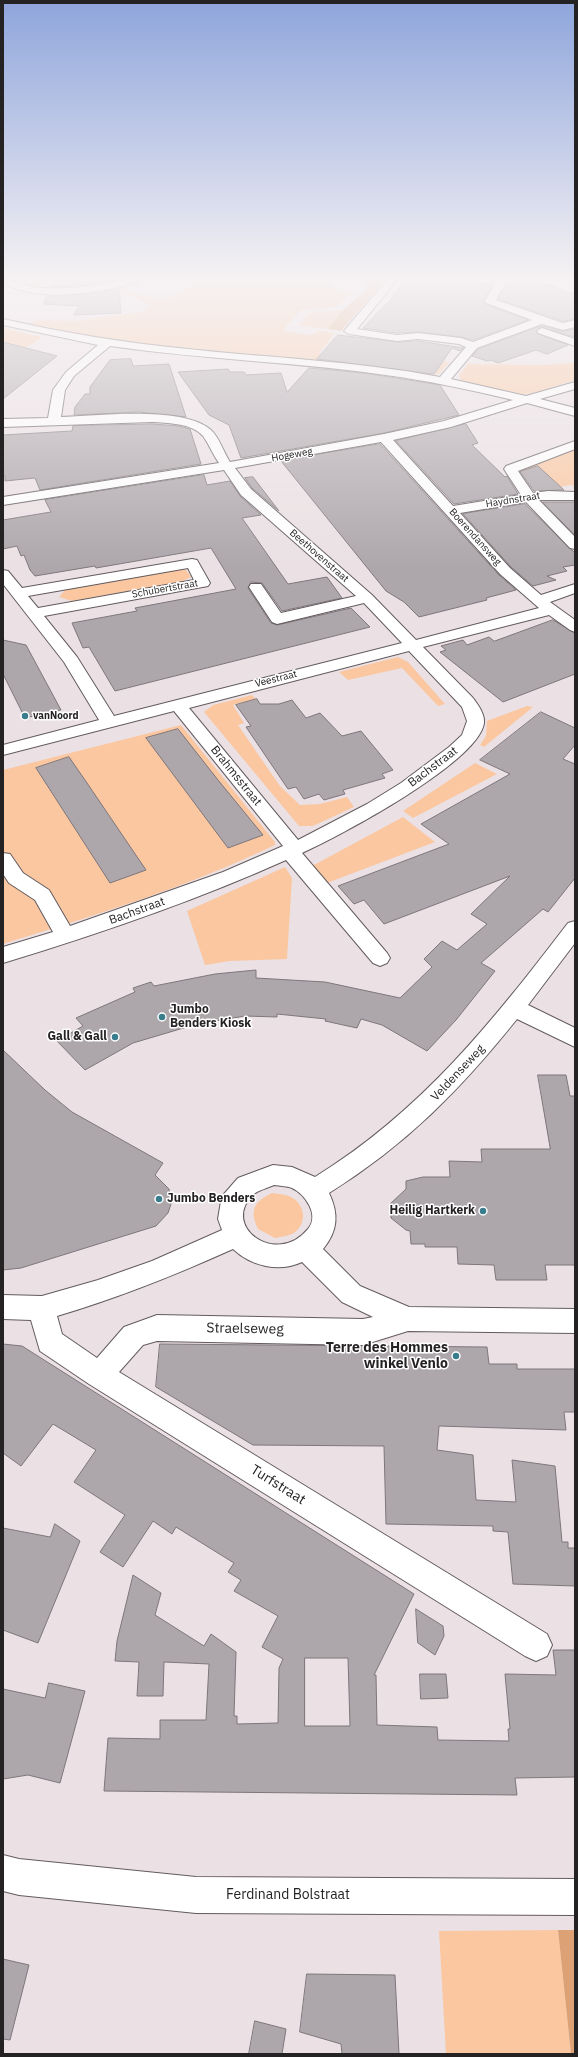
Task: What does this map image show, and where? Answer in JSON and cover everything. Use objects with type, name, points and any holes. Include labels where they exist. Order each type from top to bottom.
[{"type":"street","points":[[54,421],[59,390],[69,376]]},
{"type":"street","points":[[413,376],[444,381],[575,412]]},
{"type":"street","points":[[444,381],[448,376]]},
{"type":"street","name":"Hogeweg","points":[[3,501],[227,466],[384,438],[447,424],[575,385]]},
{"type":"street","name":"Beethovenstraat","points":[[3,423],[152,418],[175,420],[193,425],[207,433],[227,466],[246,492],[367,598],[412,644]]},
{"type":"street","name":"Boerendansweg","points":[[384,438],[505,571],[545,605],[575,626]]},
{"type":"street","points":[[575,445],[511,469],[514,477],[530,497],[575,545]]},
{"type":"street","name":"Haydnstraat","points":[[451,510],[548,494],[575,496]]},
{"type":"street","name":"Schubertstraat","points":[[18,593],[192,563],[203,583],[34,613]]},
{"type":"street","points":[[3,574],[71,660],[109,722]]},
{"type":"street","points":[[49,587],[58,609]]},
{"type":"street","points":[[256,587],[277,619],[367,598]]},
{"type":"street","name":"Veestraat","points":[[3,750],[412,644],[545,605],[575,588]]},
{"type":"street","name":"Bachstraat","points":[[11,953],[65,936],[199,889],[292,849],[336,828],[420,778],[462,746],[471,734],[475,723],[474,714],[467,702],[412,644]]},
{"type":"street","name":"Brahmsstraat","points":[[178,705],[292,849]]},
{"type":"street","points":[[292,849],[380,958]]},
{"type":"street","points":[[3,859],[16,878],[42,895],[65,936]]},
{"type":"street","name":"Veldenseweg","points":[[314,1190],[331,1181],[401,1130],[466,1068],[515,1008],[575,928]]},
{"type":"street","points":[[515,1008],[575,1038]]},
{"type":"street","points":[[274,1175],[289,1176],[303,1181],[314,1190],[321,1201],[324,1214],[323,1227],[316,1239],[306,1249],[292,1255],[277,1257],[262,1254],[248,1248],[235,1236],[231,1210],[236,1197],[246,1186],[259,1178],[274,1175]]},
{"type":"street","points":[[3,1307],[42,1308],[98,1292],[159,1270],[235,1236]]},
{"type":"street","name":"Straelseweg","points":[[306,1249],[351,1294],[408,1319]]},
{"type":"street","name":"Turfstraat","points":[[42,1308],[50,1342],[99,1375],[536,1645]]},
{"type":"street","name":"Straelseweg","points":[[99,1375],[134,1336],[157,1328],[363,1332],[408,1319],[575,1321]]},
{"type":"street","name":"Ferdinand Bolstraat","points":[[3,1873],[19,1877],[196,1895],[575,1897]]},
{"type":"shaded area","points":[[459,376],[575,376],[575,380],[533,393],[523,394],[461,381]]},
{"type":"shaded area","points":[[575,449],[575,486],[571,485],[536,491],[518,470]]},
{"type":"shaded area","points":[[178,570],[186,570],[191,577],[180,582],[72,601],[59,597],[65,590],[72,588]]},
{"type":"shaded area","points":[[398,657],[408,662],[445,704],[438,706],[402,668],[348,680],[339,672]]},
{"type":"shaded area","points":[[252,695],[256,699],[233,705],[244,723],[238,725],[280,786],[300,805],[320,804],[347,797],[354,807],[313,826],[299,826],[204,712],[213,705]]},
{"type":"shaded area","points":[[527,706],[533,707],[484,747],[480,745],[486,736],[487,721]]},
{"type":"shaded area","points":[[181,725],[275,842],[275,845],[175,887],[107,911],[3,944],[3,770]]},
{"type":"shaded area","points":[[475,763],[497,774],[413,818],[403,811]]},
{"type":"shaded area","points":[[403,817],[435,842],[327,883],[312,866]]},
{"type":"shaded area","points":[[285,867],[292,878],[287,959],[230,961],[205,965],[187,911]]},
{"type":"shaded area","points":[[272,1193],[291,1197],[296,1200],[302,1209],[303,1219],[298,1229],[294,1233],[275,1238],[258,1229],[254,1217],[255,1207],[257,1203]]},
{"type":"shaded area","points":[[558,1930],[571,2054],[446,2054],[439,1931]]},
{"type":"shaded area","points":[[558,1930],[575,1930],[575,2054],[571,2054]]},
{"type":"building","points":[[3,376],[32,376],[3,399]]},
{"type":"building","points":[[98,376],[173,376],[186,417],[139,412],[74,415],[75,407],[85,394],[90,394],[90,387]]},
{"type":"building","points":[[181,376],[282,376],[287,392],[302,376],[383,376],[440,385],[459,415],[384,433],[241,458],[229,425],[209,415]]},
{"type":"building","points":[[152,424],[179,426],[190,429],[201,464],[40,490],[35,478],[5,481],[5,476],[3,476],[3,435],[72,431],[73,426]]},
{"type":"building","points":[[466,424],[478,443],[472,445],[505,477],[507,476],[518,494],[454,504],[396,441]]},
{"type":"building","points":[[380,444],[499,575],[516,590],[486,598],[487,600],[419,617],[404,602],[386,591],[281,461]]},
{"type":"building","points":[[538,466],[564,490],[534,491],[520,472]]},
{"type":"building","points":[[204,475],[207,485],[230,481],[240,496],[261,515],[242,518],[288,584],[327,577],[342,598],[282,611],[262,583],[251,582],[248,588],[271,623],[277,625],[351,608],[370,627],[115,691],[89,647],[83,648],[72,623],[137,611],[135,608],[236,589],[211,548],[96,568],[95,566],[35,576],[30,570],[24,555],[21,556],[17,546],[3,549],[3,520],[51,512],[45,500]]},
{"type":"building","points":[[253,477],[279,511],[252,488],[245,478]]},
{"type":"building","points":[[543,502],[575,502],[575,535]]},
{"type":"building","points":[[525,504],[575,553],[575,565],[563,567],[567,571],[547,576],[556,580],[533,586],[511,567],[463,514]]},
{"type":"building","points":[[553,620],[575,633],[575,674],[503,702],[440,652],[446,650],[441,646],[463,640],[467,645],[489,637],[494,641]]},
{"type":"building","points":[[3,640],[26,645],[61,710],[25,718],[3,674]]},
{"type":"building","points":[[257,699],[260,704],[279,704],[292,700],[306,718],[320,713],[342,736],[361,731],[393,770],[382,774],[385,778],[343,790],[345,794],[324,800],[319,794],[304,799],[296,787],[288,789],[246,727],[251,726],[236,705]]},
{"type":"building","points":[[541,712],[575,728],[575,745],[563,759],[575,764],[575,878],[548,912],[543,909],[481,963],[495,971],[456,1020],[427,1051],[382,1025],[361,1019],[357,1028],[325,1021],[326,1019],[277,1014],[277,1017],[245,1016],[197,1024],[133,1043],[85,1070],[57,1041],[83,1026],[76,1018],[135,992],[133,988],[151,982],[154,986],[215,974],[256,970],[256,978],[325,982],[400,998],[432,967],[424,959],[442,941],[457,950],[487,924],[471,914],[510,876],[384,924],[364,900],[354,904],[338,886],[449,844],[421,824],[510,774],[480,760]]},
{"type":"building","points":[[178,729],[263,835],[228,848],[146,738]]},
{"type":"building","points":[[69,757],[146,870],[110,883],[36,768]]},
{"type":"building","points":[[3,1050],[45,1090],[72,1112],[163,1163],[155,1175],[169,1189],[171,1204],[168,1213],[156,1226],[21,1268],[3,1270]]},
{"type":"building","name":"Heilig Hartkerk","points":[[538,1075],[566,1075],[570,1096],[575,1096],[575,1265],[545,1265],[547,1280],[496,1280],[494,1265],[458,1264],[457,1247],[425,1247],[425,1244],[411,1244],[410,1231],[406,1230],[391,1218],[390,1204],[406,1189],[406,1181],[423,1177],[450,1177],[449,1161],[482,1162],[481,1149],[550,1149]]},
{"type":"building","points":[[3,1344],[22,1346],[414,1594],[374,1675],[376,1675],[377,1725],[437,1727],[438,1740],[509,1741],[508,1729],[510,1729],[505,1674],[556,1675],[553,1650],[575,1650],[575,1777],[515,1778],[517,1795],[104,1791],[108,1738],[160,1739],[160,1720],[206,1720],[209,1664],[164,1662],[163,1696],[137,1696],[139,1662],[115,1661],[117,1641],[133,1575],[161,1593],[155,1615],[204,1646],[211,1634],[236,1652],[234,1716],[237,1716],[237,1724],[278,1723],[279,1668],[283,1659],[262,1647],[278,1616],[234,1591],[241,1580],[228,1572],[234,1563],[176,1527],[172,1534],[153,1521],[123,1567],[100,1552],[125,1515],[74,1482],[96,1450],[53,1424],[21,1466],[3,1453]],"holes":[[[305,1658],[348,1658],[350,1726],[305,1726]]]},
{"type":"building","points":[[160,1344],[487,1347],[489,1364],[517,1364],[517,1369],[575,1369],[575,1412],[564,1412],[566,1430],[439,1426],[437,1450],[473,1455],[476,1500],[516,1502],[512,1460],[555,1466],[562,1542],[568,1542],[568,1548],[575,1548],[575,1586],[513,1584],[508,1532],[493,1531],[493,1526],[386,1524],[384,1446],[253,1445],[156,1387]]},
{"type":"building","points":[[55,1524],[80,1541],[38,1643],[3,1630],[3,1528],[50,1537]]},
{"type":"building","points":[[416,1609],[443,1626],[444,1636],[435,1655],[418,1643]]},
{"type":"building","points":[[420,1674],[446,1674],[448,1698],[421,1699]]},
{"type":"building","points":[[49,1683],[85,1691],[60,1783],[28,1775],[3,1779],[3,1689],[45,1698]]},
{"type":"building","points":[[3,1959],[29,1965],[10,2040],[3,2039]]},
{"type":"building","points":[[307,1974],[395,1975],[399,2054],[342,2054],[341,2044],[300,2032]]},
{"type":"building","points":[[255,2021],[286,2029],[282,2054],[249,2054]]},
{"type":"place","name":"vanNoord","points":[[25,716]]},
{"type":"place","name":"Jumbo Benders Kiosk","points":[[162,1017]]},
{"type":"place","name":"Gall & Gall","points":[[115,1037]]},
{"type":"place","name":"Jumbo Benders","points":[[159,1199]]},
{"type":"place","name":"Heilig Hartkerk","points":[[483,1211]]},
{"type":"place","name":"Terre des Hommes winkel Venlo","points":[[456,1356]]}]
